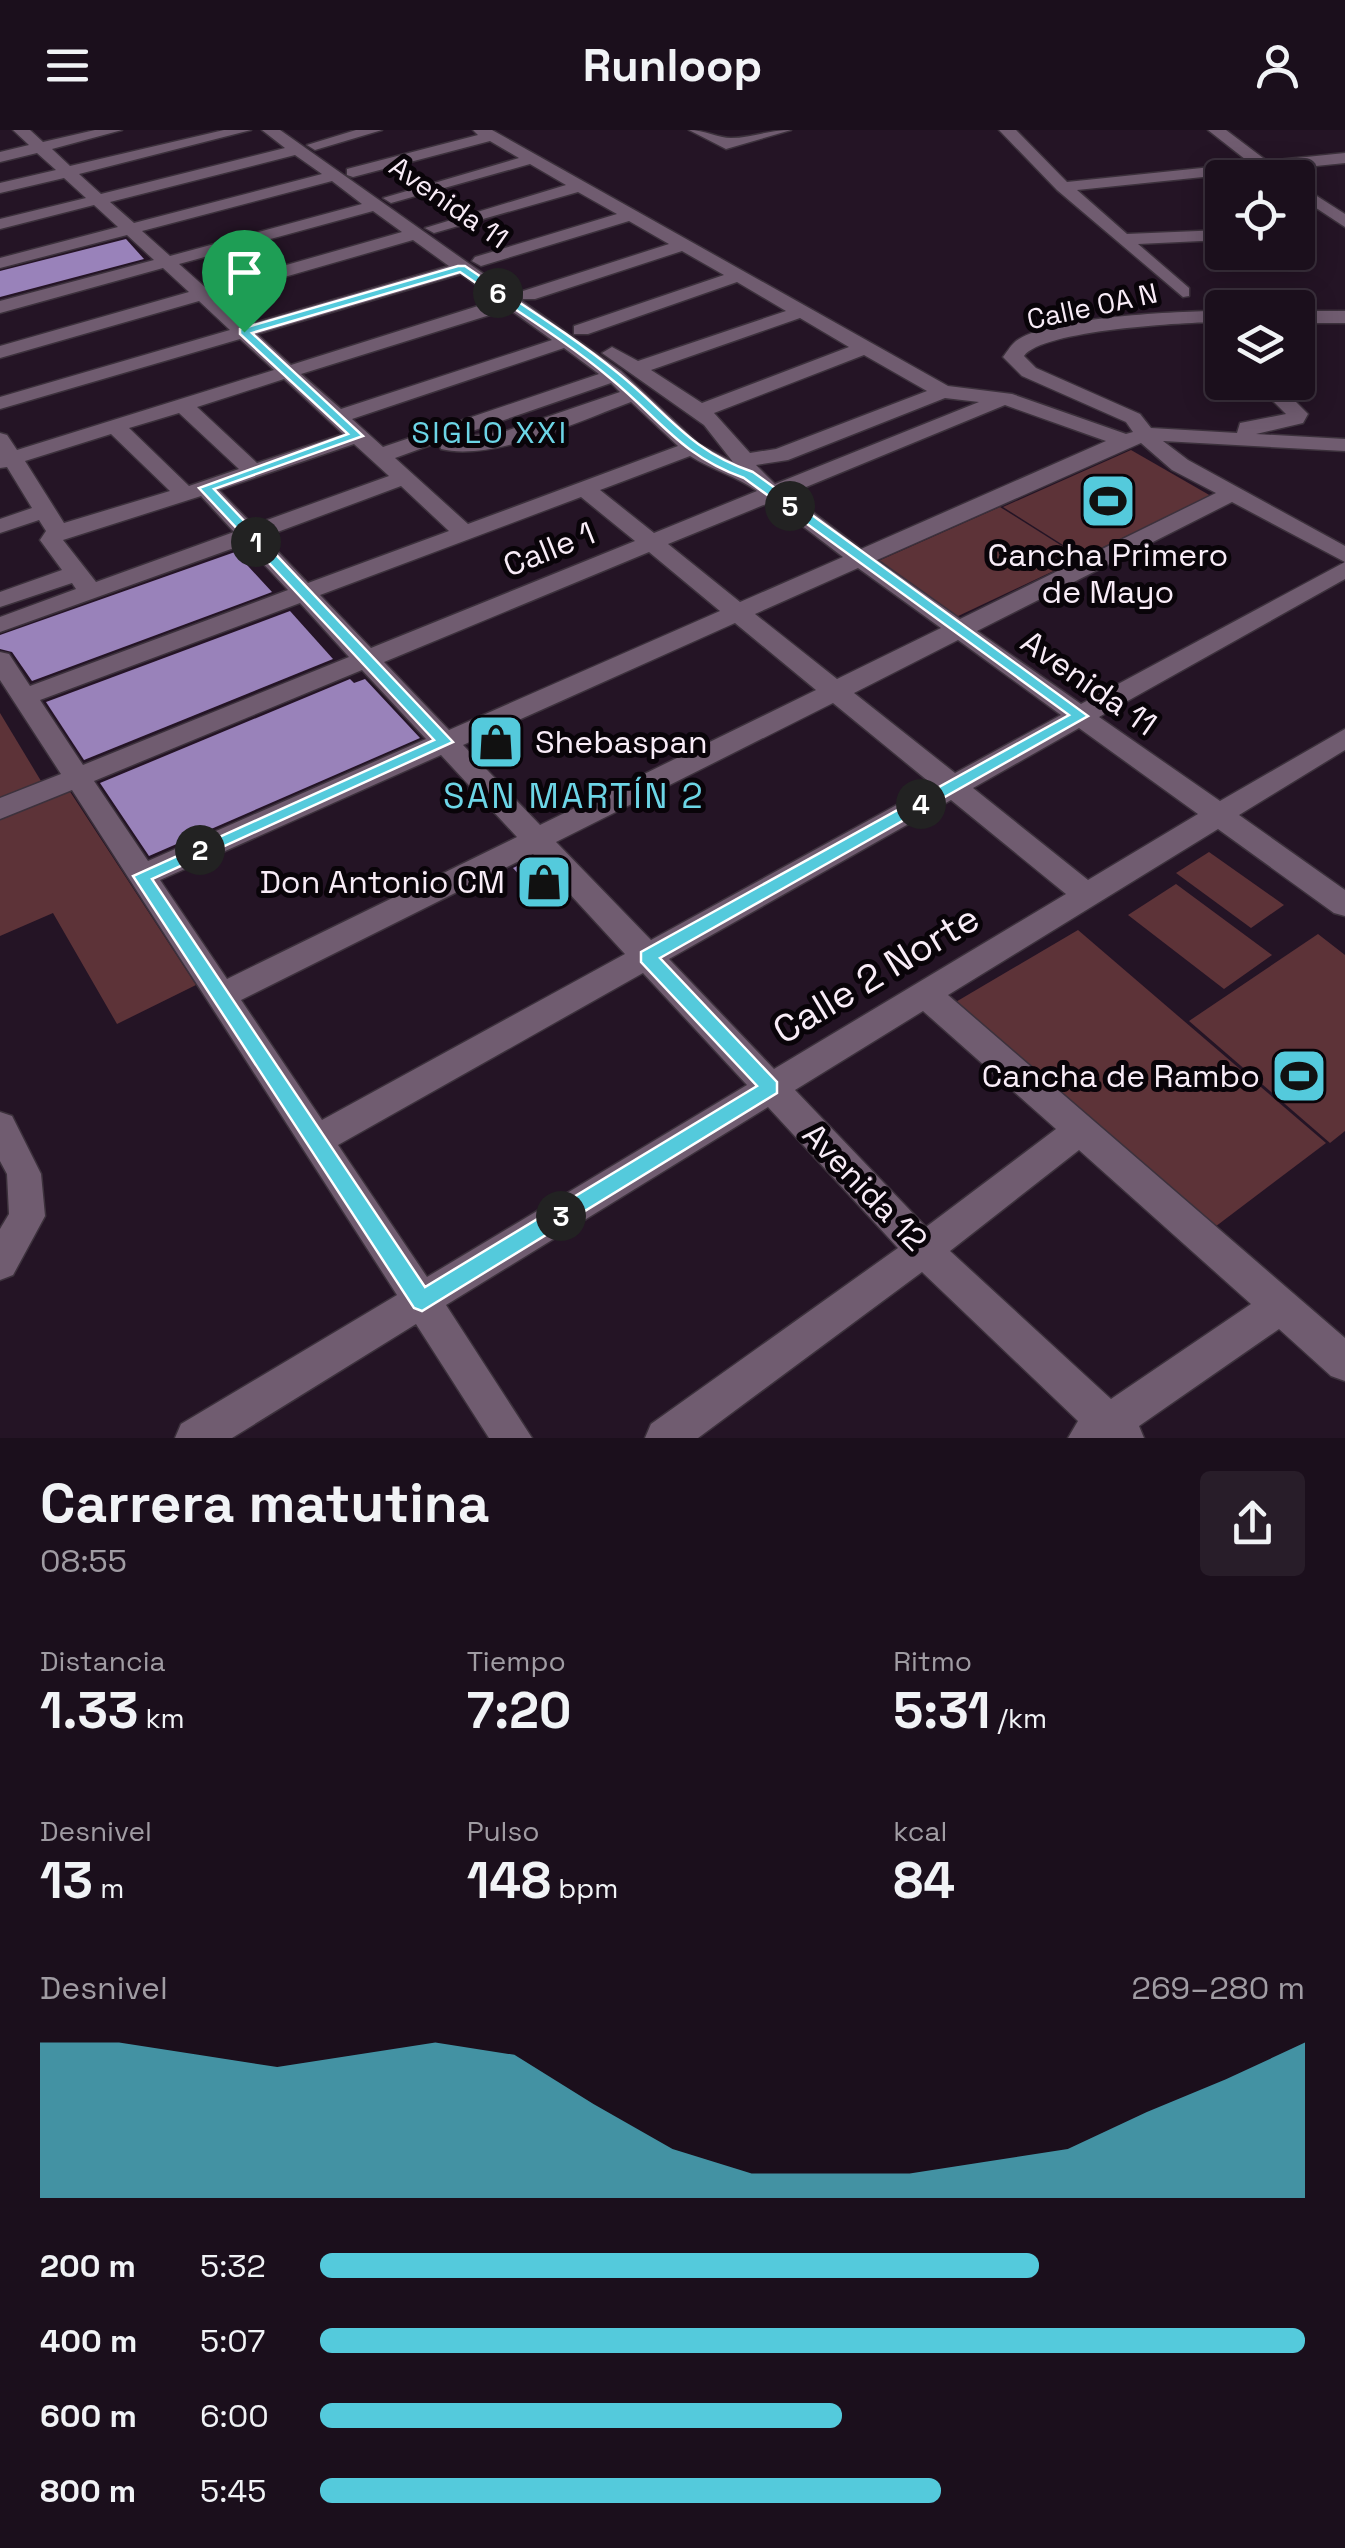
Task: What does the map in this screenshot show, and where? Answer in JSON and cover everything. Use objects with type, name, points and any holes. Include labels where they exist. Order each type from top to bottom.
[{"type":"street","points":[[21,130],[465,533]]},
{"type":"street","points":[[0,156],[114,130]]},
{"type":"street","points":[[0,188],[243,130]]},
{"type":"street","name":"Avenida 11","points":[[270,130],[354,172],[383,201]]},
{"type":"street","name":"Avenida 11","points":[[293,130],[334,176],[383,201],[624,372],[722,428],[747,467],[774,494],[1345,905]]},
{"type":"street","points":[[0,224],[374,130]]},
{"type":"street","points":[[698,130],[726,144],[783,130]]},
{"type":"street","points":[[1007,130],[1063,187],[1183,292]]},
{"type":"street","points":[[1216,130],[1256,160]]},
{"type":"street","points":[[354,172],[487,133],[943,392],[1005,398],[1152,443],[1180,466],[1345,555]]},
{"type":"street","points":[[0,307],[532,159]]},
{"type":"street","points":[[1315,165],[1342,160]]},
{"type":"street","points":[[0,263],[334,176]]},
{"type":"street","points":[[1063,187],[1205,178]]},
{"type":"street","points":[[0,352],[580,186]]},
{"type":"street","points":[[1315,199],[1340,214]]},
{"type":"street","points":[[0,403],[630,215]]},
{"type":"street","points":[[1122,239],[1205,236]]},
{"type":"street","points":[[58,532],[4,453],[115,426],[683,245]]},
{"type":"street","points":[[337,417],[738,276]]},
{"type":"street","points":[[380,456],[800,312]]},
{"type":"street","name":"Calle 0A N","points":[[1136,438],[1133,418],[1029,372],[1014,358],[1022,345],[1052,336],[1173,317],[1205,316]]},
{"type":"street","points":[[1315,317],[1345,318]]},
{"type":"street","points":[[698,412],[864,348]]},
{"type":"street","name":"Avenida 11","points":[[624,372],[635,393],[692,448],[715,463],[747,467]]},
{"type":"street","points":[[747,467],[943,392]]},
{"type":"street","points":[[432,438],[452,446],[486,440],[558,422],[635,393]]},
{"type":"street","name":"Calle 1","points":[[0,809],[1005,398]]},
{"type":"street","points":[[1248,439],[1246,426],[1296,419],[1298,414],[1284,400]]},
{"type":"street","points":[[184,404],[253,471]]},
{"type":"street","name":"Avenida 12","points":[[115,426],[248,534],[924,1250],[1107,1433]]},
{"type":"street","points":[[83,583],[51,540],[58,532],[356,436]]},
{"type":"street","points":[[142,876],[1136,438],[1345,445]]},
{"type":"street","points":[[24,697],[692,448]]},
{"type":"street","points":[[0,600],[83,583],[248,534],[403,478]]},
{"type":"street","points":[[584,488],[1086,895]]},
{"type":"street","points":[[221,996],[1232,494]]},
{"type":"street","points":[[0,526],[45,511]]},
{"type":"street","points":[[316,1140],[1345,569]]},
{"type":"street","points":[[0,625],[83,583]]},
{"type":"street","points":[[0,660],[512,1438]]},
{"type":"street","name":"Calle 2 Norte","points":[[196,1438],[1345,738]]},
{"type":"street","points":[[925,994],[1345,1363]]},
{"type":"street","points":[[0,1126],[24,1174],[27,1216],[2,1262]]},
{"type":"street","points":[[665,1438],[924,1250],[1079,1131]]},
{"type":"street","points":[[1107,1433],[1279,1306]]},
{"type":"shaded area","name":"Cancha Primero de Mayo","points":[[1131,450],[1211,496],[1082,557],[1003,507]]},
{"type":"shaded area","points":[[1000,507],[1081,558],[954,618],[876,562]]},
{"type":"shaded area","points":[[0,713],[41,781],[0,798]]},
{"type":"shaded area","points":[[67,787],[196,985],[117,1024],[53,913],[0,936],[0,814]]},
{"type":"shaded area","points":[[1209,852],[1284,905],[1251,928],[1176,873]]},
{"type":"shaded area","points":[[1176,884],[1272,955],[1224,989],[1128,915]]},
{"type":"shaded area","points":[[1078,930],[1326,1143],[1203,1236],[954,1003]]},
{"type":"shaded area","name":"Cancha de Rambo","points":[[1318,934],[1345,955],[1345,1131],[1330,1143],[1189,1021]]},
{"type":"building","points":[[126,239],[144,259],[0,297],[0,271]]},
{"type":"building","points":[[235,552],[272,592],[32,681],[12,652],[0,649],[0,635]]},
{"type":"building","points":[[290,611],[333,659],[84,760],[46,702]]},
{"type":"building","points":[[350,679],[354,683],[365,679],[420,738],[149,856],[100,783]]},
{"type":"building","name":"Shebaspan","points":[[504,731],[519,746],[492,758],[477,743]]},
{"type":"building","name":"Don Antonio CM","points":[[532,859],[570,900],[550,909],[513,868]]},
{"type":"place","name":"Cancha Primero de Mayo","points":[[1108,501]]},
{"type":"place","name":"Shebaspan","points":[[496,742]]},
{"type":"place","name":"Don Antonio CM","points":[[544,882]]},
{"type":"place","name":"Cancha de Rambo","points":[[1299,1076]]},
{"type":"district","name":"SIGLO XXI","points":[[490,433]]},
{"type":"district","name":"SAN MARTÍN 2","points":[[574,796]]},
{"type":"route","points":[[462,268],[614,375],[692,448],[715,463],[749,475],[1080,716],[647,957],[770,1088],[422,1300],[142,876],[445,742],[206,488],[356,436],[244,332],[462,268]]}]
